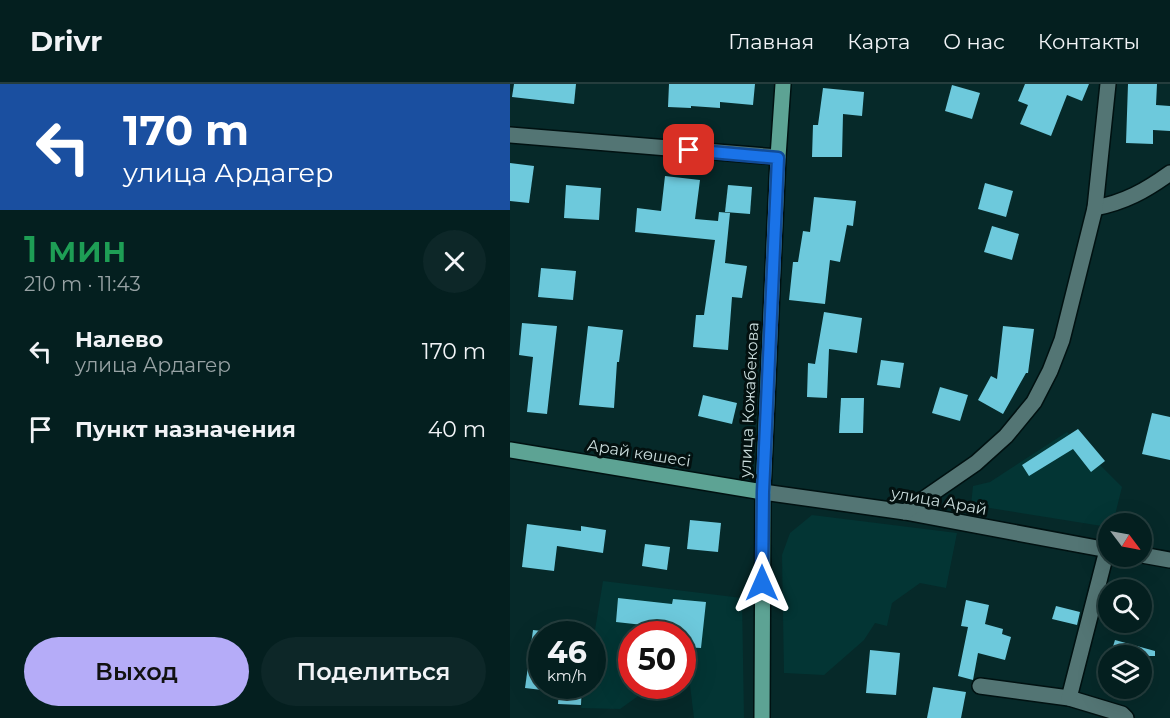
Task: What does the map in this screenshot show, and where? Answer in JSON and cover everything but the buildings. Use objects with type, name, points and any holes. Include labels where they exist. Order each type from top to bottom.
[{"type":"main road","name":"улица Кожабекова","points":[[762,718],[763,492],[783,84]]},
{"type":"main road","name":"Арай көшесі","points":[[510,450],[763,492]]},
{"type":"street","points":[[904,512],[976,463],[1006,436],[1034,402],[1050,371],[1062,340],[1095,208],[1108,84]]},
{"type":"street","points":[[510,135],[778,158]]},
{"type":"street","points":[[1095,208],[1117,203],[1153,186],[1170,173]]},
{"type":"street","name":"улица Арай","points":[[763,492],[904,512],[1098,548]]},
{"type":"street","points":[[1152,557],[1170,560]]},
{"type":"street","points":[[1069,698],[1104,567]]},
{"type":"street","points":[[980,686],[1069,698],[1122,714],[1126,718]]},
{"type":"shaded area","points":[[1067,432],[1122,487],[1116,513],[1098,513],[1098,525],[971,505],[973,486],[990,482]]},
{"type":"shaded area","points":[[812,515],[957,533],[946,588],[920,583],[892,603],[887,626],[875,623],[864,640],[824,675],[784,673],[782,555],[790,533]]},
{"type":"shaded area","points":[[603,581],[742,598],[744,718],[694,718],[692,699],[696,699],[696,621],[618,621],[618,699],[634,699],[620,709],[581,708],[583,699],[606,699],[606,621],[596,621]]},
{"type":"route","points":[[689,150],[778,158],[763,492],[762,583]]}]
